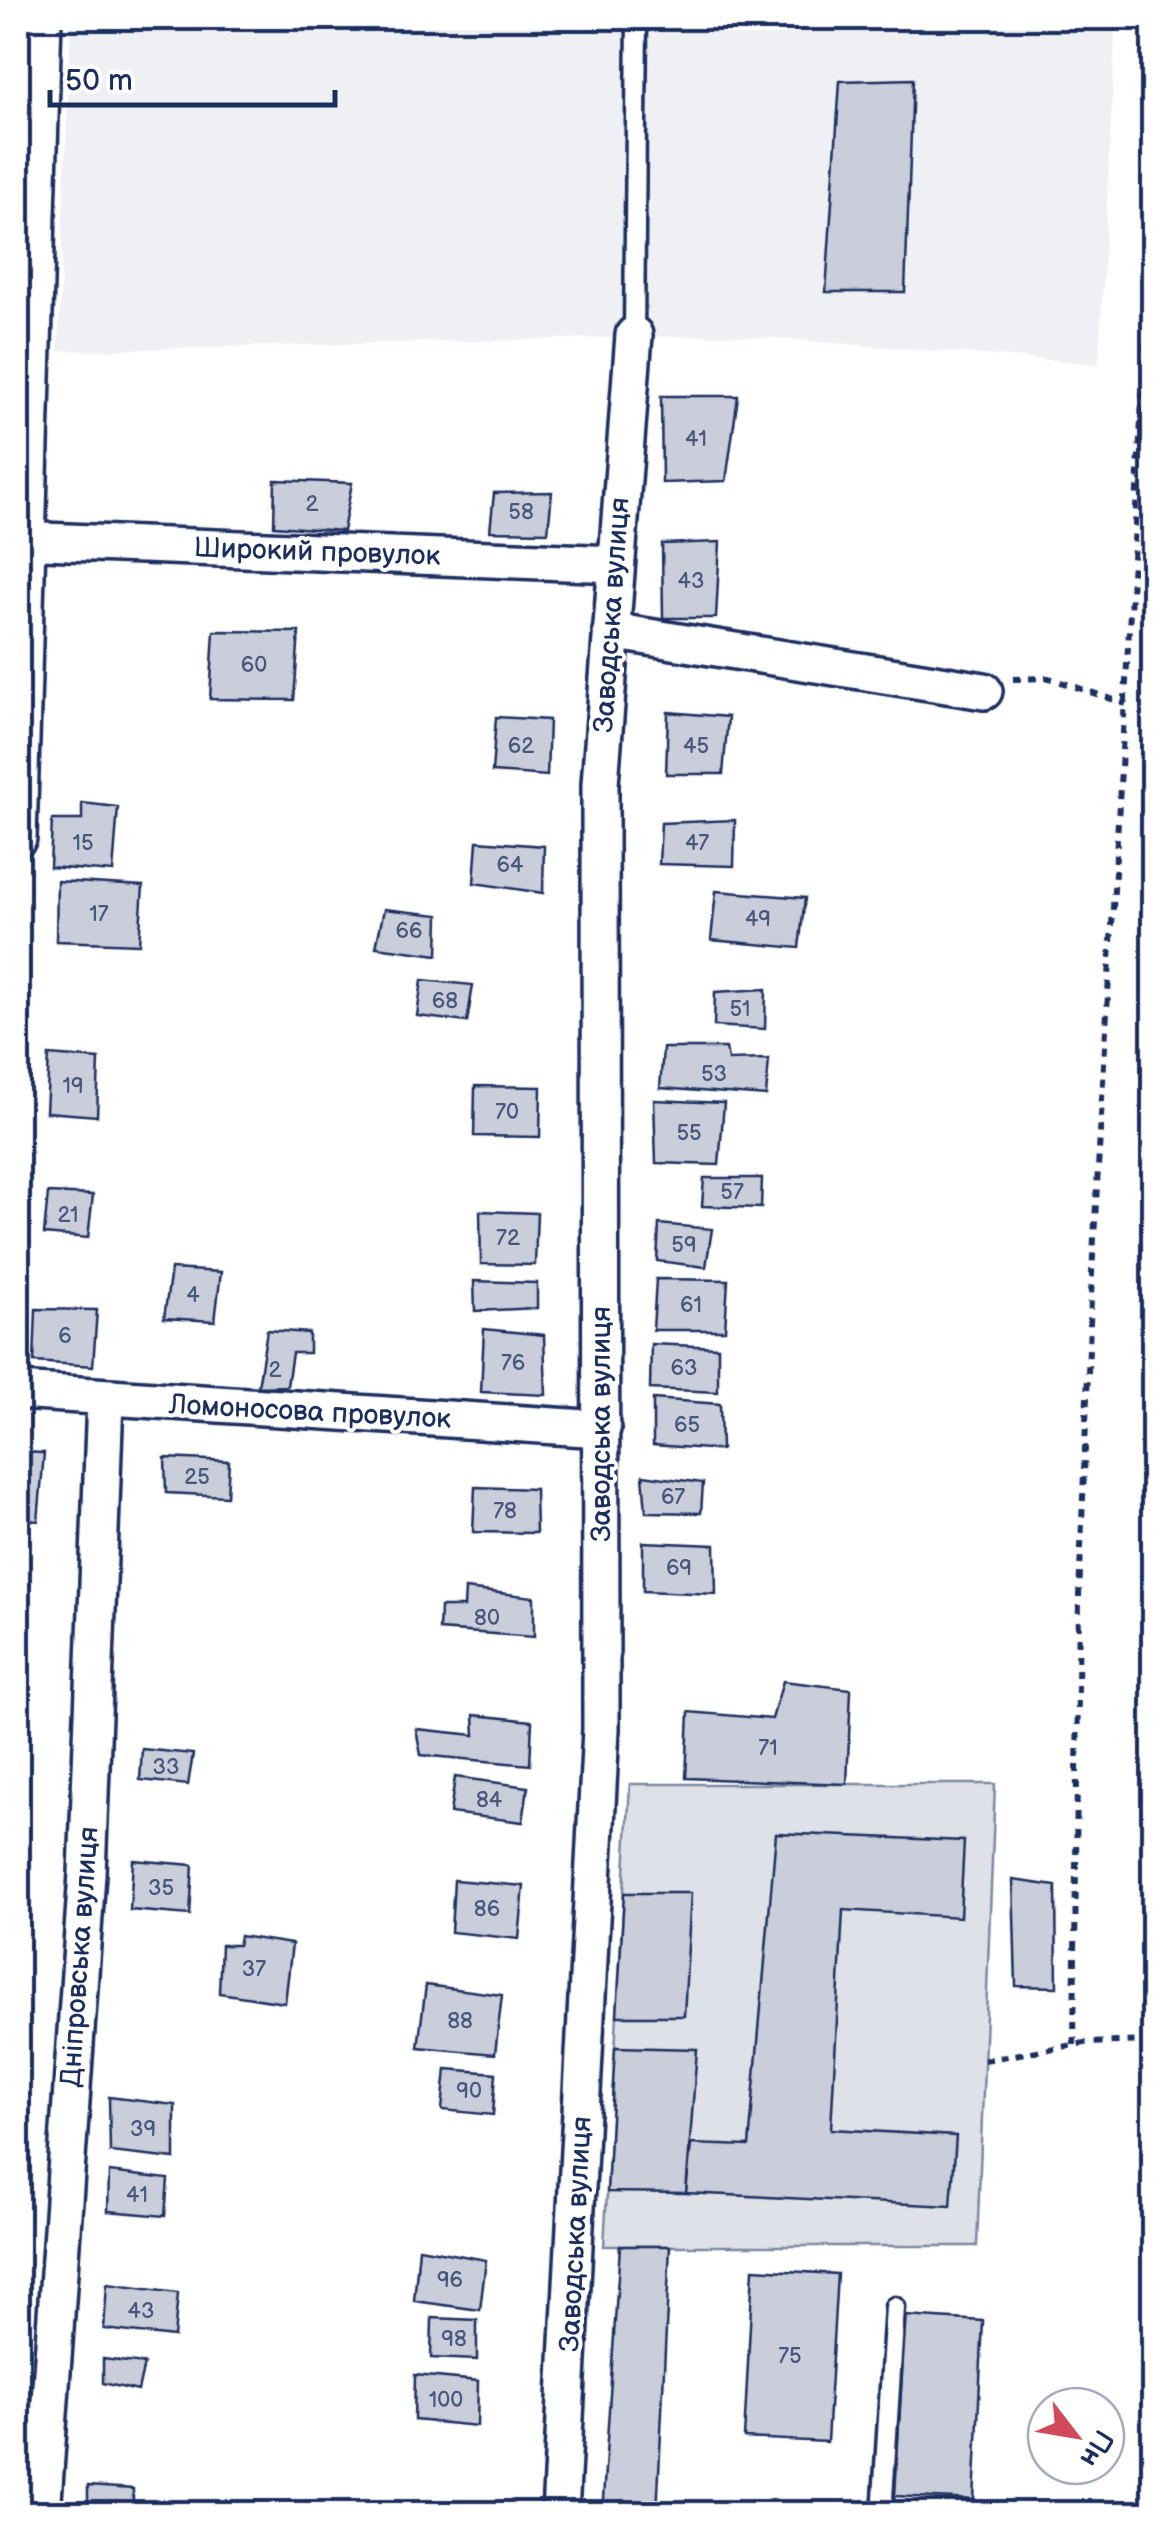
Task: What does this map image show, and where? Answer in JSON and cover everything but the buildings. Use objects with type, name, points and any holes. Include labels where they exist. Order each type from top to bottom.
[{"type":"street","points":[[18,838],[22,540],[43,18]]},
{"type":"street","name":"Заводська вулиця","points":[[560,2514],[601,1729],[600,784],[634,335]]},
{"type":"street","name":"Широкий провулок","points":[[22,540],[616,564]]},
{"type":"street","points":[[611,631],[984,691]]},
{"type":"street","name":"Ломоносова провулок","points":[[18,1391],[104,1400],[602,1429]]},
{"type":"street","name":"Дніпровська вулиця","points":[[42,2514],[87,1874],[104,1400]]},
{"type":"lane","points":[[634,335],[637,18]]},
{"type":"lane","points":[[882,2514],[895,2308]]},
{"type":"path","points":[[1074,2045],[1079,1597],[1089,1349],[1154,194]]},
{"type":"path","points":[[984,691],[1019,676],[1049,678],[1126,704]]},
{"type":"path","points":[[984,2060],[1074,2045],[1154,2041]]},
{"type":"shaded area","points":[[71,18],[1116,18],[1099,364],[731,335],[58,351]]},
{"type":"shaded area","points":[[630,1784],[995,1784],[977,2246],[604,2246]]}]
